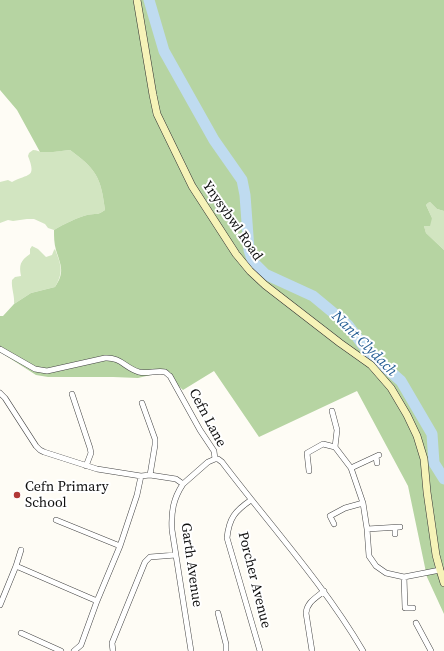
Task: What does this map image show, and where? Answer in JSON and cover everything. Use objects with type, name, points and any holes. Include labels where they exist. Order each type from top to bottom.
[{"type":"main road","name":"Ynysybwl Road","points":[[137,0],[157,114],[192,186],[236,254],[250,271],[265,285],[334,339],[371,365],[391,388],[407,415],[417,436],[424,459],[436,555],[444,583]]},
{"type":"street","name":"Cefn Lane","points":[[0,349],[35,369],[47,371],[111,358],[139,372],[165,372],[170,376],[200,430],[214,451],[215,459],[222,462],[324,591],[363,651]]},
{"type":"street","points":[[0,393],[5,398],[40,450],[86,466],[108,472],[141,476],[150,475],[176,479],[183,484],[208,462],[215,459]]},
{"type":"street","points":[[72,394],[91,453],[86,466]]},
{"type":"street","points":[[142,403],[155,439],[150,475]]},
{"type":"street","points":[[332,411],[337,430],[335,447]]},
{"type":"street","points":[[309,471],[307,453],[323,444],[335,447],[351,468],[363,503],[369,556],[376,566],[386,573],[404,577],[440,570]]},
{"type":"street","points":[[351,468],[377,456],[377,463]]},
{"type":"street","points":[[74,651],[81,645],[97,601],[120,546],[137,495],[141,476]]},
{"type":"street","name":"Garth Avenue","points":[[183,484],[177,494],[171,520],[191,651]]},
{"type":"street","name":"Porcher Avenue","points":[[251,500],[243,505],[232,517],[228,527],[228,538],[260,651]]},
{"type":"street","points":[[334,524],[330,516],[345,508],[363,503]]},
{"type":"street","points":[[56,520],[120,546]]},
{"type":"street","points":[[367,529],[397,527],[395,534]]},
{"type":"street","points":[[0,605],[21,550]]},
{"type":"street","points":[[113,651],[112,643],[145,562],[150,557],[176,555]]},
{"type":"street","points":[[16,566],[97,601]]},
{"type":"street","points":[[404,577],[405,608],[414,608]]},
{"type":"street","points":[[312,651],[306,613],[307,607],[324,591]]},
{"type":"street","points":[[218,613],[226,644],[226,651]]},
{"type":"street","points":[[416,623],[431,651]]},
{"type":"street","points":[[21,633],[61,651]]},
{"type":"green space","points":[[0,0],[444,0],[444,211],[437,209],[430,202],[428,203],[426,205],[432,218],[430,226],[424,226],[426,233],[444,250],[444,614],[427,577],[408,486],[357,391],[259,437],[214,371],[183,390],[163,372],[138,378],[48,377],[36,375],[0,352],[0,316],[3,316],[14,304],[31,293],[55,287],[58,282],[61,273],[61,265],[55,245],[54,230],[66,223],[87,215],[98,214],[105,210],[102,189],[96,175],[86,163],[70,150],[40,152],[17,110],[0,90]]},
{"type":"green space","points":[[33,150],[53,152],[70,150],[79,157],[96,175],[102,189],[105,210],[98,214],[87,215],[66,223],[54,230],[34,219],[8,220],[0,223],[0,182],[8,180],[12,182],[29,174],[32,168],[28,156]]},
{"type":"green space","points":[[430,202],[437,209],[444,211],[444,250],[426,233],[424,226],[432,218],[426,205]]},
{"type":"green space","points":[[32,246],[38,249],[46,257],[52,255],[55,249],[61,268],[60,277],[55,287],[31,293],[14,304],[12,280],[15,277],[21,276],[21,264],[30,254],[30,249]]},
{"type":"waterway","name":"Nant Clydach","points":[[149,0],[164,51],[214,140],[242,180],[245,195],[249,250],[253,262],[265,274],[313,296],[348,325],[368,352],[401,381],[432,434],[434,463],[444,479]]},
{"type":"place","name":"Cefn Primary School","points":[[17,495]]}]
